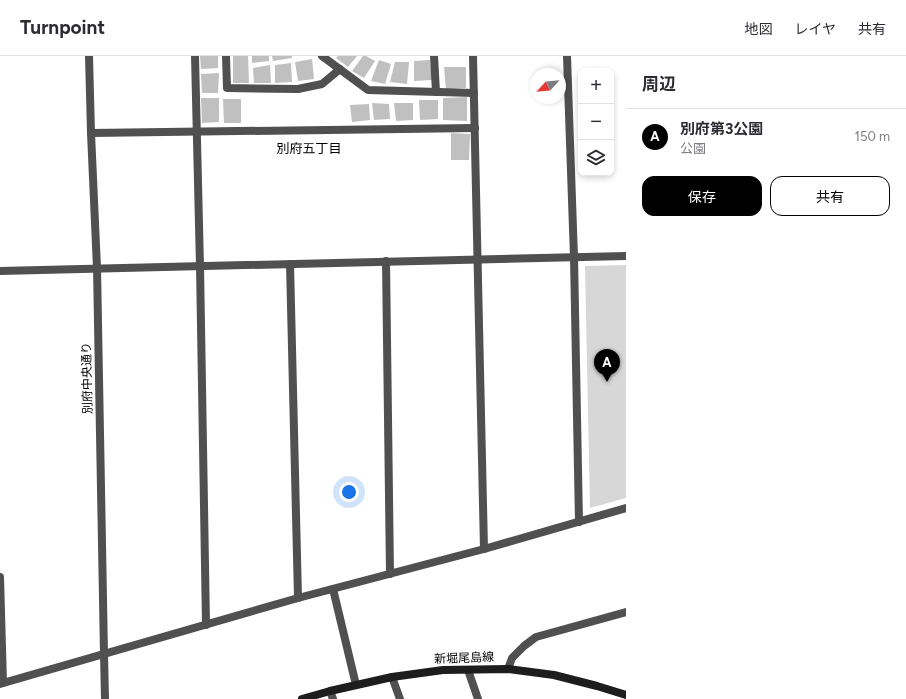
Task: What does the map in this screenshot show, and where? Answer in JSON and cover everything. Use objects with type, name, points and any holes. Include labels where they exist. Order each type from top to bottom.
[{"type":"main road","name":"新堀尾島線","points":[[302,699],[331,695],[356,685],[392,677],[443,670],[508,669],[554,676],[598,686],[626,695]]},
{"type":"street","name":"別府中央通り","points":[[89,56],[97,268],[105,699]]},
{"type":"street","points":[[195,56],[206,625]]},
{"type":"street","points":[[226,56],[227,88],[298,89],[322,84],[340,69]]},
{"type":"street","points":[[322,56],[368,90],[474,93]]},
{"type":"street","points":[[434,56],[436,92]]},
{"type":"street","points":[[473,56],[484,549]]},
{"type":"street","points":[[567,56],[574,257],[579,522]]},
{"type":"street","points":[[91,133],[475,128]]},
{"type":"street","points":[[0,271],[626,256]]},
{"type":"street","points":[[386,261],[390,574]]},
{"type":"street","points":[[290,264],[298,598]]},
{"type":"street","points":[[0,577],[1,684],[298,598],[484,549],[626,508]]},
{"type":"street","points":[[333,589],[356,685]]},
{"type":"street","points":[[508,669],[512,658],[536,637],[626,612]]},
{"type":"street","points":[[468,670],[478,699]]},
{"type":"street","points":[[392,677],[400,699]]},
{"type":"shaded area","points":[[626,265],[626,498],[590,508],[585,266]]},
{"type":"building","points":[[200,56],[218,56],[218,68],[201,69]]},
{"type":"building","points":[[233,56],[248,56],[249,83],[233,83]]},
{"type":"building","points":[[252,56],[269,56],[269,61],[252,63]]},
{"type":"building","points":[[272,56],[292,56],[292,58],[273,61]]},
{"type":"building","points":[[338,56],[357,56],[348,67],[336,58]]},
{"type":"building","points":[[363,56],[375,61],[364,78],[352,71]]},
{"type":"building","points":[[312,59],[314,79],[298,81],[295,62]]},
{"type":"building","points":[[379,60],[391,64],[385,84],[371,81]]},
{"type":"building","points":[[430,60],[432,80],[414,81],[414,61]]},
{"type":"building","points":[[395,62],[409,62],[407,84],[390,82]]},
{"type":"building","points":[[291,63],[292,82],[275,83],[275,65]]},
{"type":"building","points":[[270,65],[271,83],[254,83],[253,68]]},
{"type":"building","points":[[444,67],[466,67],[466,88],[446,89]]},
{"type":"building","points":[[219,73],[218,93],[202,93],[201,74]]},
{"type":"building","points":[[467,97],[467,121],[443,120],[443,98]]},
{"type":"building","points":[[201,98],[219,98],[219,122],[202,123]]},
{"type":"building","points":[[223,99],[241,99],[241,123],[224,123]]},
{"type":"building","points":[[419,100],[438,100],[438,119],[420,120]]},
{"type":"building","points":[[372,103],[389,104],[390,119],[374,120]]},
{"type":"building","points":[[394,103],[413,103],[413,120],[396,121]]},
{"type":"building","points":[[369,104],[370,120],[352,122],[350,105]]},
{"type":"building","points":[[451,133],[470,134],[469,160],[451,160]]},
{"type":"place","name":"別府第3公園","points":[[607,382]]},
{"type":"district","name":"別府五丁目","points":[[309,148]]}]
